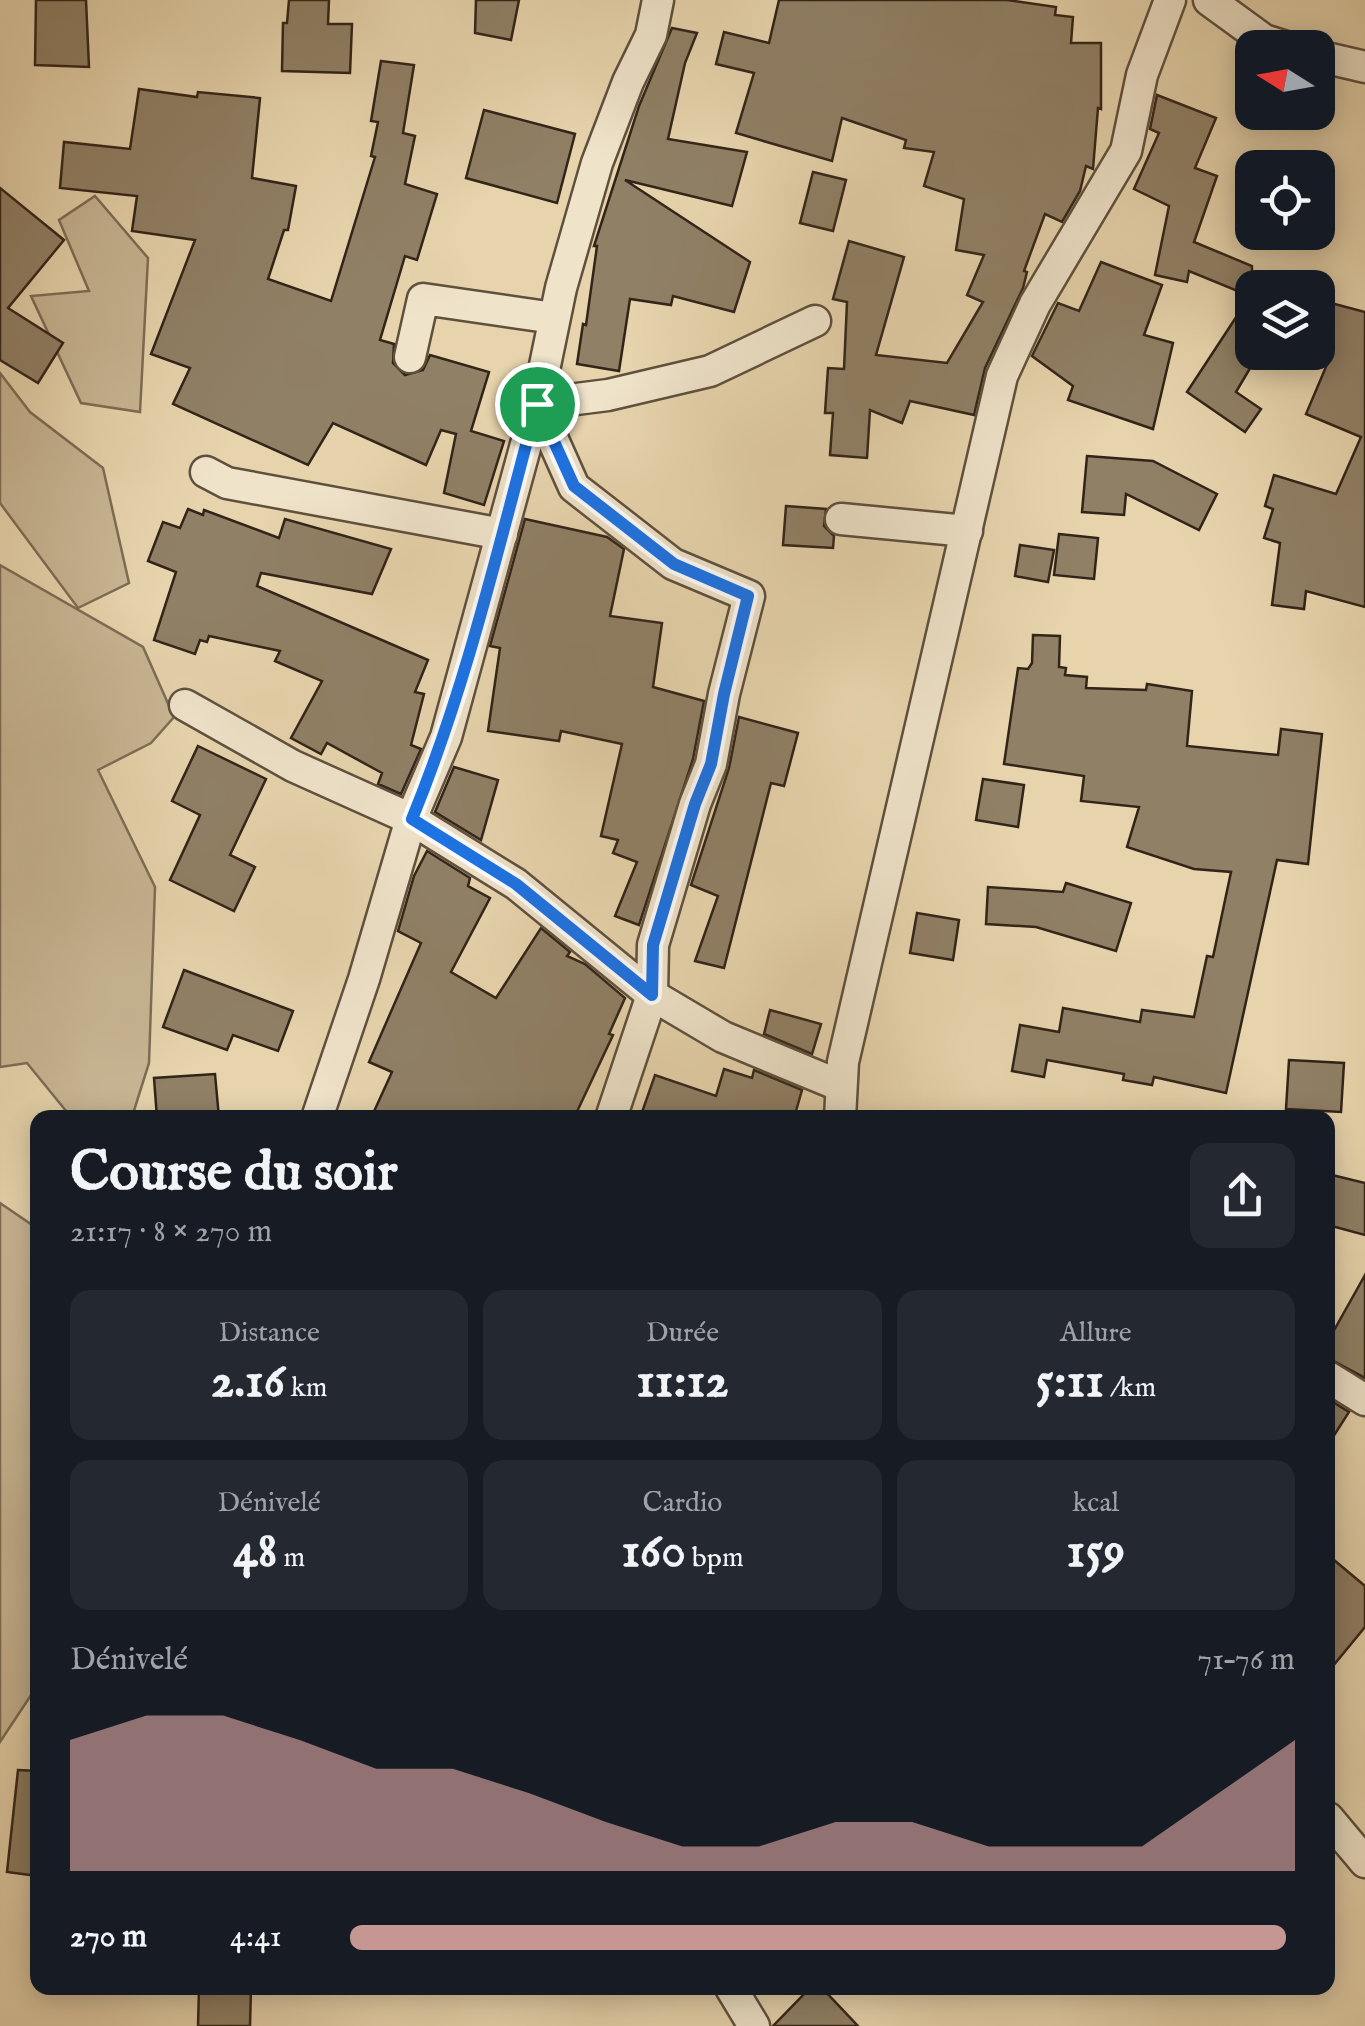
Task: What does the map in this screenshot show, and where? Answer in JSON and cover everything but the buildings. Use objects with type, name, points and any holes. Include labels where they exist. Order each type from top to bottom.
[{"type":"street","points":[[320,1110],[412,819],[446,737],[537,404],[554,318],[597,164],[651,34],[658,0]]},
{"type":"street","points":[[840,1110],[843,1062],[1002,376],[1035,304],[1126,152],[1142,75],[1170,0]]},
{"type":"street","points":[[1209,0],[1250,30]]},
{"type":"street","points":[[1335,60],[1365,67]]},
{"type":"street","points":[[410,357],[423,299],[554,318]]},
{"type":"street","points":[[537,404],[608,396],[710,371],[815,321]]},
{"type":"street","points":[[537,404],[574,486],[674,564],[748,596],[711,764],[695,804],[653,945],[652,995],[614,1110]]},
{"type":"street","points":[[206,472],[227,483],[502,534]]},
{"type":"street","points":[[842,519],[967,531]]},
{"type":"street","points":[[186,705],[294,766],[412,819],[516,884],[652,995],[723,1036],[841,1086]]},
{"type":"street","points":[[1335,1381],[1365,1400]]},
{"type":"street","points":[[1335,1826],[1365,1862]]},
{"type":"street","points":[[735,1995],[754,2026]]},
{"type":"shaded area","points":[[95,196],[148,258],[140,412],[81,403],[31,296],[89,291],[59,220]]},
{"type":"shaded area","points":[[0,373],[30,412],[103,468],[129,583],[78,608],[0,503]]},
{"type":"shaded area","points":[[0,565],[143,647],[174,717],[151,743],[98,770],[155,887],[149,1063],[134,1110],[65,1110],[27,1063],[0,1067]]},
{"type":"shaded area","points":[[0,1203],[30,1224],[30,1697],[0,1742]]},
{"type":"route","points":[[537,404],[574,486],[674,564],[748,596],[711,764],[695,804],[653,945],[652,995],[516,884],[412,819],[446,737],[537,404]]}]
